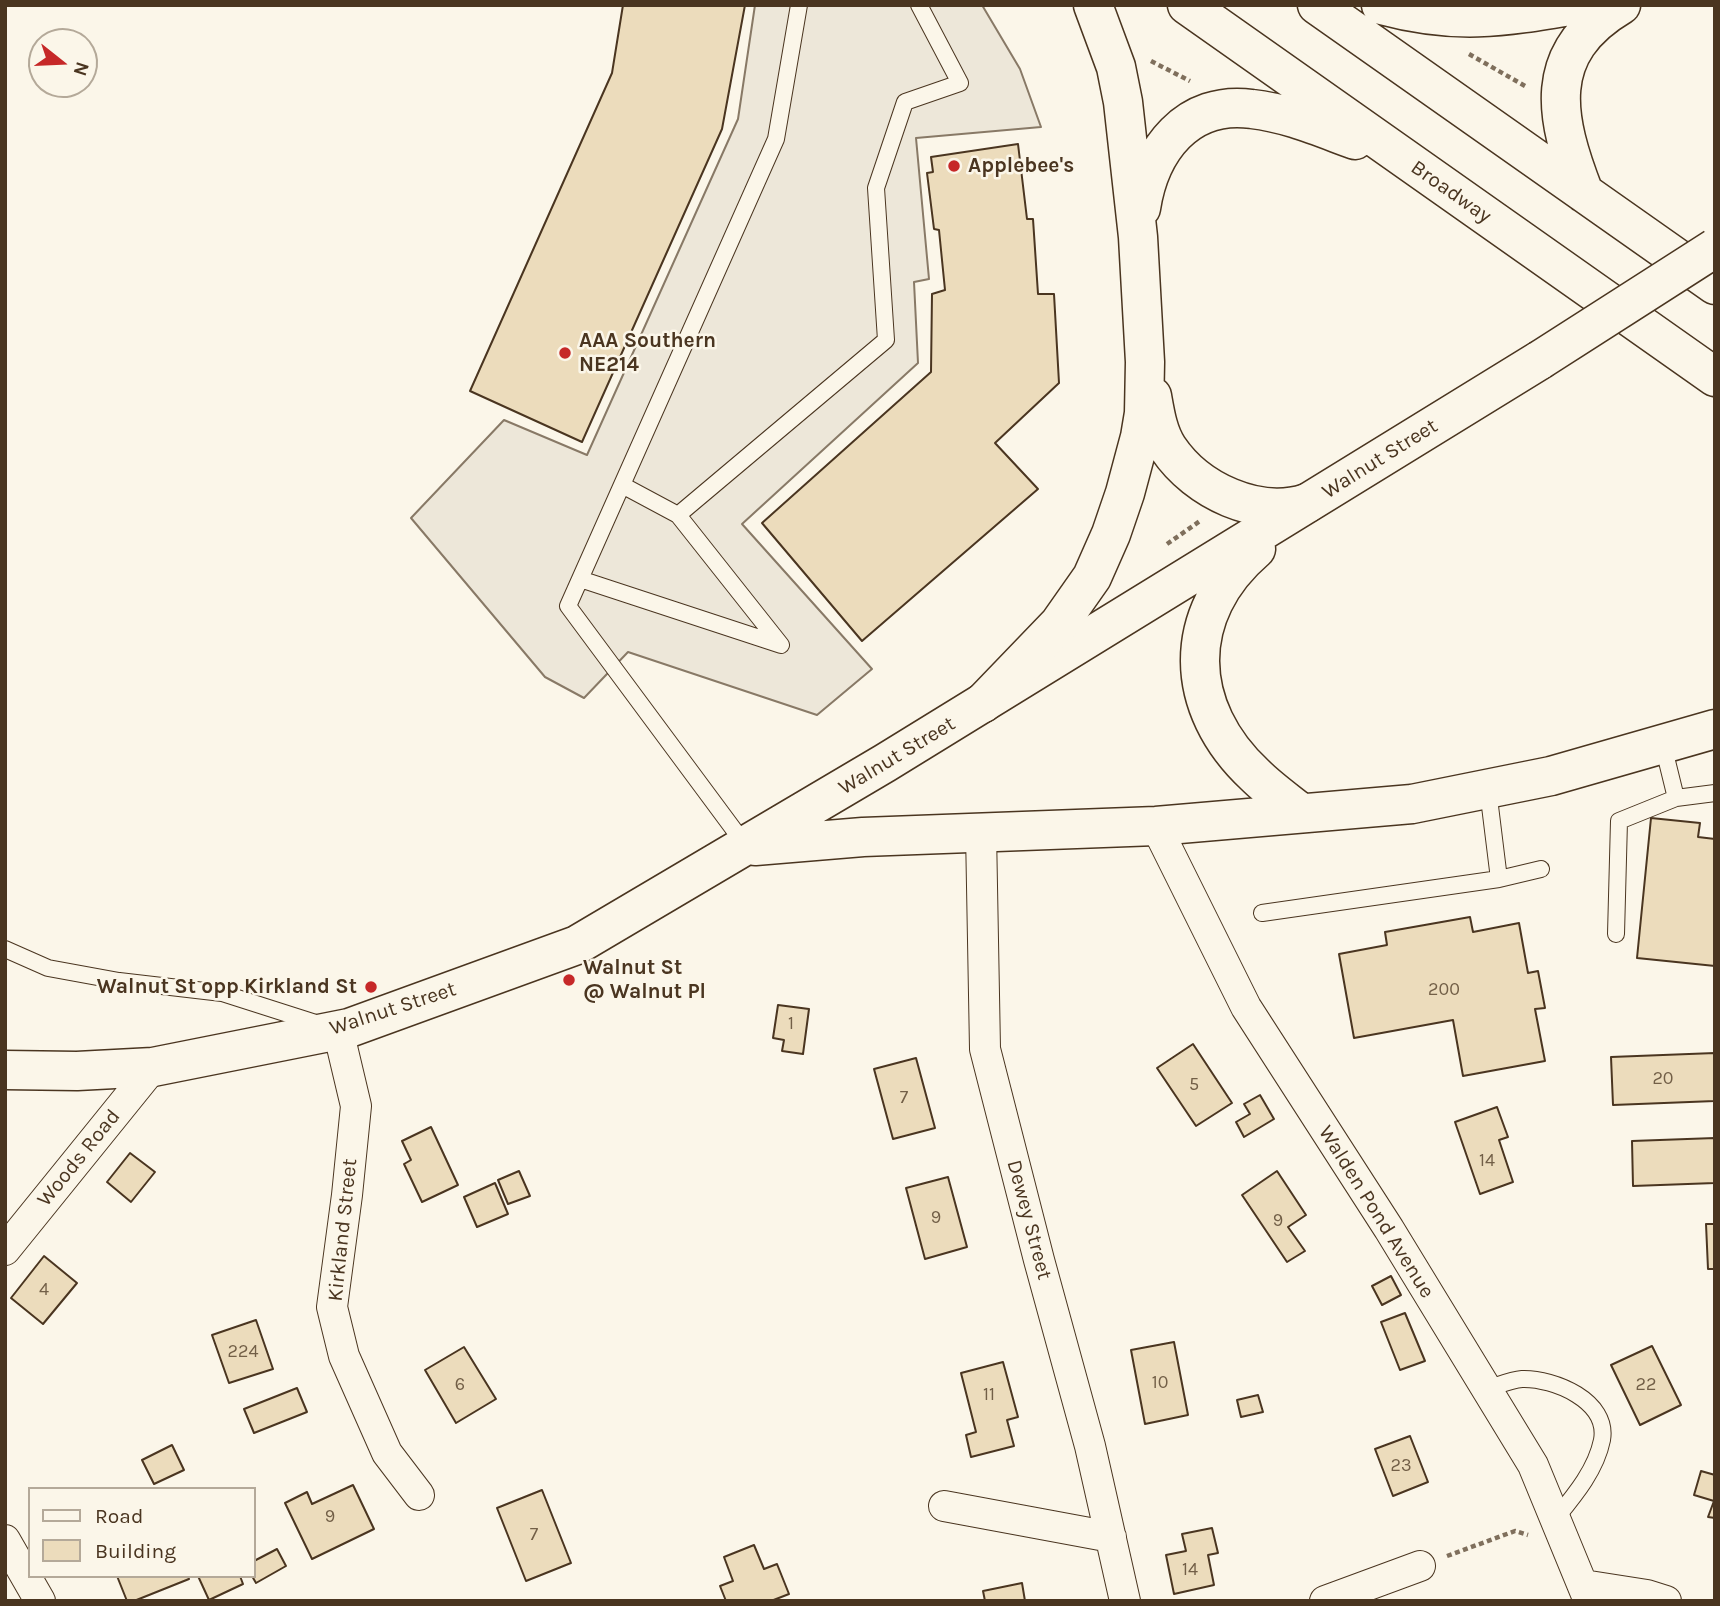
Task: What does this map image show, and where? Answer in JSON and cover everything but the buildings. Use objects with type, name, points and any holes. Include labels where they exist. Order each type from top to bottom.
[{"type":"main road","points":[[983,704],[1059,624],[1092,577],[1125,493],[1144,413],[1138,237],[1120,84],[1112,54],[1093,5]]},
{"type":"main road","name":"Broadway","points":[[1187,5],[1715,377]]},
{"type":"main road","points":[[1317,5],[1715,285]]},
{"type":"main road","points":[[1381,5],[1433,16],[1472,19],[1506,17],[1575,5]]},
{"type":"main road","points":[[1584,193],[1569,153],[1562,124],[1560,107],[1564,71],[1580,38],[1609,12],[1622,5]]},
{"type":"main road","points":[[1138,237],[1147,181],[1163,147],[1185,125],[1216,110],[1234,108],[1266,111],[1316,126],[1406,160]]},
{"type":"main road","name":"Walnut Street","points":[[5,1070],[77,1071],[153,1067],[349,1028],[577,945],[983,704],[1540,360],[1715,248]]},
{"type":"main road","points":[[1144,362],[1159,428],[1167,447],[1185,469],[1230,498],[1280,509],[1307,503]]},
{"type":"main road","points":[[1301,813],[1254,775],[1213,719],[1203,687],[1199,653],[1211,605],[1222,586],[1244,559],[1307,503]]},
{"type":"main road","points":[[746,847],[863,837],[1156,826],[1412,804],[1551,776],[1715,729]]},
{"type":"street","name":"Walden Pond Avenue","points":[[1156,826],[1246,1007],[1389,1230],[1533,1465],[1586,1593]]},
{"type":"street","name":"Dewey Street","points":[[981,832],[985,1049],[1090,1446],[1125,1601]]},
{"type":"street","name":"Kirkland Street","points":[[338,1030],[356,1106],[332,1307],[344,1356],[377,1433],[387,1453],[419,1495]]},
{"type":"street","name":"Woods Road","points":[[5,1250],[153,1067]]},
{"type":"street","points":[[944,1506],[1111,1537]]},
{"type":"street","points":[[5,1540],[40,1601]]},
{"type":"street","points":[[1325,1601],[1420,1566]]},
{"type":"street","points":[[1586,1593],[1647,1595],[1667,1601]]},
{"type":"lane","points":[[746,847],[568,606],[776,139],[799,5]]},
{"type":"lane","points":[[678,515],[886,340],[876,188],[905,102],[960,83],[919,5]]},
{"type":"lane","points":[[580,579],[781,645],[678,515],[622,485]]},
{"type":"lane","points":[[1663,745],[1676,798]]},
{"type":"lane","points":[[1488,790],[1499,879]]},
{"type":"lane","points":[[1616,934],[1619,821],[1676,798],[1715,793]]},
{"type":"lane","points":[[1262,913],[1499,879],[1541,869]]},
{"type":"lane","points":[[5,949],[48,968],[119,981],[222,993],[338,1030]]},
{"type":"lane","points":[[1486,1389],[1521,1379],[1555,1384],[1577,1395],[1600,1417],[1602,1438],[1596,1458],[1586,1478],[1556,1518]]},
{"type":"path","points":[[1461,49],[1531,90]]},
{"type":"path","points":[[1143,58],[1191,82]]},
{"type":"path","points":[[1162,547],[1208,516]]},
{"type":"path","points":[[1420,1566],[1515,1531],[1567,1546]]},
{"type":"shaded area","points":[[755,5],[982,5],[1020,69],[1041,127],[916,138],[929,279],[914,282],[918,363],[742,524],[872,669],[817,715],[628,652],[584,698],[545,677],[411,518],[504,420],[587,455],[738,119]]},
{"type":"place","name":"Applebee's","points":[[954,166]]},
{"type":"place","name":"AAA Southern NE214","points":[[565,353]]},
{"type":"place","name":"Walnut St @ Walnut Pl","points":[[569,980]]},
{"type":"place","name":"Walnut St opp Kirkland St","points":[[371,987]]}]
